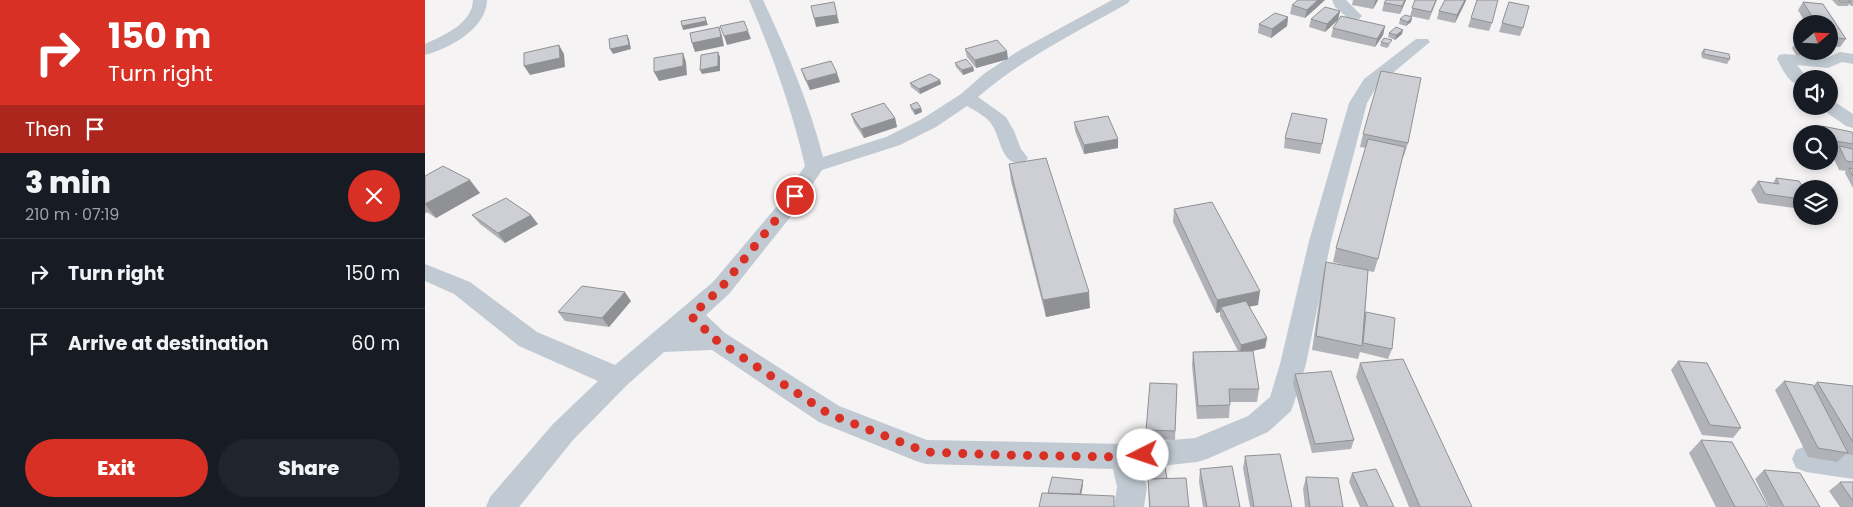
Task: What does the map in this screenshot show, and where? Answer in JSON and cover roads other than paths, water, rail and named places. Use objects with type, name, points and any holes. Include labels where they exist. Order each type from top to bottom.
[{"type":"street","points":[[425,50],[471,24],[481,4],[481,0]]},
{"type":"street","points":[[756,0],[773,38],[804,121],[815,166]]},
{"type":"street","points":[[501,507],[563,432],[618,378],[721,288],[785,210],[815,166],[893,141],[929,123],[967,98],[991,77],[1026,54],[1123,0]]},
{"type":"street","points":[[1339,0],[1340,4],[1354,16]]},
{"type":"street","points":[[691,316],[716,340],[829,414],[926,452],[1125,457],[1197,450],[1258,424],[1281,403],[1293,364],[1320,241],[1357,104],[1370,83],[1422,42]]},
{"type":"street","points":[[1793,73],[1785,59],[1828,63],[1840,57],[1853,59]]},
{"type":"street","points":[[967,98],[986,110],[1002,124],[1009,148],[1018,158]]},
{"type":"street","points":[[1838,112],[1853,122]]},
{"type":"street","points":[[425,272],[462,288],[528,339],[618,378]]},
{"type":"street","points":[[658,343],[716,340]]},
{"type":"street","points":[[1125,457],[1133,487],[1129,507]]},
{"type":"street","points":[[1806,460],[1853,466]]}]
